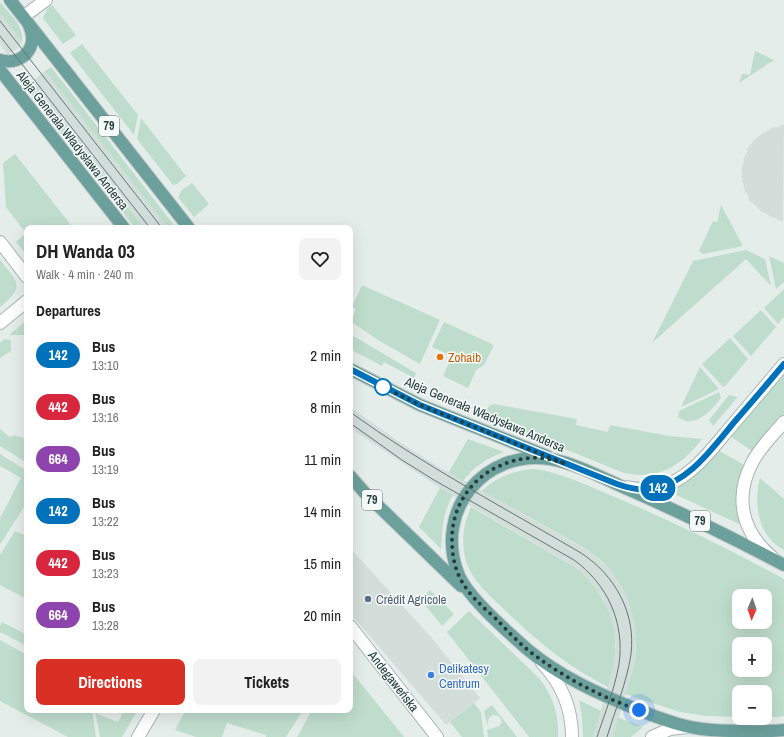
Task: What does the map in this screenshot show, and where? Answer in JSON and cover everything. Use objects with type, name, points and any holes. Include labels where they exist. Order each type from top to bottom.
[{"type":"main road","name":"79","points":[[10,0],[187,225]]},
{"type":"main road","points":[[0,60],[14,61],[21,59],[26,54],[30,47],[32,36],[26,20]]},
{"type":"main road","name":"Aleja Generała Władysława Andersa","points":[[0,70],[122,225]]},
{"type":"main road","name":"Aleja Generała Władysława Andersa","points":[[353,371],[420,405],[566,464]]},
{"type":"main road","points":[[481,605],[461,580],[453,553],[452,533],[454,522],[457,512],[469,489],[480,477],[494,468],[512,461],[536,458],[566,464]]},
{"type":"main road","name":"79","points":[[566,464],[617,484],[699,521],[782,564]]},
{"type":"main road","name":"79","points":[[353,479],[440,567],[516,640],[536,657],[591,690],[668,721],[696,728],[769,732],[784,731]]},
{"type":"street","points":[[26,20],[46,0]]},
{"type":"street","points":[[0,242],[24,272]]},
{"type":"street","points":[[0,323],[24,303]]},
{"type":"street","points":[[617,484],[634,488],[651,489],[667,485],[686,474],[708,453],[784,364]]},
{"type":"street","points":[[782,564],[762,548],[748,530],[744,515],[743,494],[748,472],[752,463],[762,447],[784,422]]},
{"type":"street","name":"Andegaweńska","points":[[353,630],[437,737]]},
{"type":"street","points":[[536,657],[555,677],[564,694],[572,722],[572,737]]},
{"type":"street","points":[[138,737],[152,713]]},
{"type":"street","points":[[652,737],[670,729],[696,728]]},
{"type":"shaded area","points":[[0,13],[22,42],[18,48],[9,54],[7,54],[0,44]]},
{"type":"shaded area","points":[[45,71],[166,225],[142,225],[30,83]]},
{"type":"shaded area","points":[[781,125],[784,125],[783,222],[773,217],[772,218],[764,212],[763,213],[752,202],[750,202],[747,193],[745,193],[741,171],[743,160],[748,151],[746,150],[753,141],[761,134],[770,130],[770,128],[780,127]]},
{"type":"shaded area","points":[[353,409],[440,468],[593,554],[617,578],[632,610],[636,632],[636,642],[634,665],[613,737],[593,737],[613,668],[616,645],[610,615],[603,598],[591,582],[575,567],[440,488],[353,430]]},
{"type":"shaded area","points":[[353,551],[431,637],[480,698],[446,725],[353,616]]},
{"type":"green space","points":[[0,2],[19,26],[22,42],[0,13]]},
{"type":"green space","points":[[52,5],[76,35],[63,44],[43,18],[47,9]]},
{"type":"green space","points":[[82,44],[138,115],[134,135],[70,53]]},
{"type":"green space","points":[[755,51],[774,60],[739,83],[742,74],[750,75]]},
{"type":"green space","points":[[51,67],[174,225],[166,225],[45,71]]},
{"type":"green space","points":[[30,83],[142,225],[133,225],[25,87]]},
{"type":"green space","points":[[141,118],[186,176],[177,184],[173,185],[137,139]]},
{"type":"green space","points":[[15,154],[71,225],[24,225],[24,230],[6,207],[3,163]]},
{"type":"green space","points":[[192,183],[209,204],[194,217],[178,197],[182,190]]},
{"type":"green space","points":[[721,205],[743,246],[703,254],[699,251],[713,221],[717,222]]},
{"type":"green space","points":[[24,235],[24,251],[16,242]]},
{"type":"green space","points":[[746,250],[765,259],[771,286],[746,259],[652,343],[693,261]]},
{"type":"green space","points":[[769,256],[784,263],[784,282],[776,289]]},
{"type":"green space","points":[[0,260],[15,279],[16,289],[14,294],[0,307]]},
{"type":"green space","points":[[362,285],[440,320],[420,364],[378,340],[353,323],[353,317],[356,309],[353,308]]},
{"type":"green space","points":[[784,289],[784,317],[778,324],[764,308]]},
{"type":"green space","points":[[761,310],[776,327],[751,356],[733,336]]},
{"type":"green space","points":[[24,322],[24,335],[9,335]]},
{"type":"green space","points":[[444,322],[494,345],[484,365],[476,370],[468,388],[443,376],[452,356],[432,347]]},
{"type":"green space","points":[[353,336],[416,373],[414,378],[384,362],[382,366],[353,351]]},
{"type":"green space","points":[[730,338],[748,359],[723,387],[702,364]]},
{"type":"green space","points":[[4,339],[11,340],[11,351],[0,358],[0,343]]},
{"type":"green space","points":[[700,367],[719,389],[681,407]]},
{"type":"green space","points":[[784,372],[784,414],[752,451],[730,436]]},
{"type":"green space","points":[[719,392],[721,398],[708,413],[702,417],[690,421],[678,417],[679,411]]},
{"type":"green space","points":[[729,395],[737,397],[713,426],[709,420]]},
{"type":"green space","points":[[494,404],[577,419],[576,425],[608,432],[610,425],[669,436],[702,439],[686,457],[669,469],[637,475],[624,473],[483,416],[488,407]]},
{"type":"green space","points":[[0,429],[8,436],[12,437],[13,435],[24,438],[24,461],[0,446]]},
{"type":"green space","points":[[468,439],[504,452],[482,463],[463,481],[449,472]]},
{"type":"green space","points":[[718,450],[744,465],[740,478],[739,524],[670,492],[671,489],[694,475]]},
{"type":"green space","points":[[0,454],[24,469],[24,507],[1,543],[0,518],[21,478],[0,466]]},
{"type":"green space","points":[[532,469],[562,475],[676,524],[720,545],[784,579],[784,716],[772,717],[772,685],[732,685],[732,717],[707,716],[680,712],[625,694],[634,665],[636,633],[634,618],[623,589],[605,564],[593,554],[482,491],[499,478],[512,473]]},
{"type":"green space","points":[[760,478],[784,499],[784,550],[768,537],[760,519],[757,499]]},
{"type":"green space","points":[[440,488],[453,495],[445,515],[441,549],[419,527]]},
{"type":"green space","points":[[471,507],[575,567],[599,593],[607,607],[612,621],[615,637],[613,669],[608,687],[566,662],[541,643],[495,601],[472,575],[466,561],[463,546],[464,530]]},
{"type":"green space","points":[[15,531],[24,535],[24,597],[0,585],[0,555]]},
{"type":"green space","points":[[430,590],[454,614],[442,626],[420,599]]},
{"type":"green space","points":[[469,611],[539,678],[544,685],[556,713],[558,737],[529,737],[447,632]]},
{"type":"green space","points":[[2,622],[24,633],[24,644],[0,632]]},
{"type":"green space","points":[[0,640],[24,653],[24,713],[92,713],[96,737],[68,737],[0,701]]},
{"type":"green space","points":[[353,674],[404,737],[297,737],[310,713],[353,713]]},
{"type":"green space","points":[[579,700],[601,711],[593,737],[583,737]]},
{"type":"green space","points":[[474,703],[481,712],[484,737],[462,737],[450,722]]},
{"type":"green space","points":[[492,705],[517,737],[488,737],[487,730],[499,726],[502,722],[499,716],[493,715],[489,718],[487,725],[484,711]]},
{"type":"green space","points":[[96,713],[118,722],[122,713],[136,713],[122,737],[100,737]]},
{"type":"green space","points":[[184,713],[301,713],[286,737],[266,737],[266,735],[227,723],[222,737],[196,737],[175,730]]},
{"type":"green space","points":[[618,718],[643,727],[631,737],[613,737]]},
{"type":"tram line","points":[[0,21],[160,225]]},
{"type":"tram line","points":[[0,36],[148,225]]},
{"type":"tram line","points":[[353,414],[435,468],[581,553],[604,572],[621,596],[630,624],[632,639],[627,675],[607,737]]},
{"type":"tram line","points":[[353,425],[402,460],[434,480],[574,560],[596,580],[611,605],[616,619],[620,648],[619,664],[615,682],[597,737]]},
{"type":"bus line","name":"142","points":[[353,371],[420,405],[566,464],[627,487],[651,489],[667,485],[694,468],[784,364]]},
{"type":"place","name":"Zohaib","points":[[440,357]]},
{"type":"place","name":"Crédit Agricole","points":[[368,599]]},
{"type":"place","name":"Delikatesy Centrum","points":[[431,675]]},
{"type":"route","points":[[383,387],[420,405],[566,464],[540,458],[522,459],[503,464],[480,477],[467,492],[455,517],[452,533],[452,544],[458,574],[471,595],[516,640],[536,657],[591,690],[639,710]]}]
